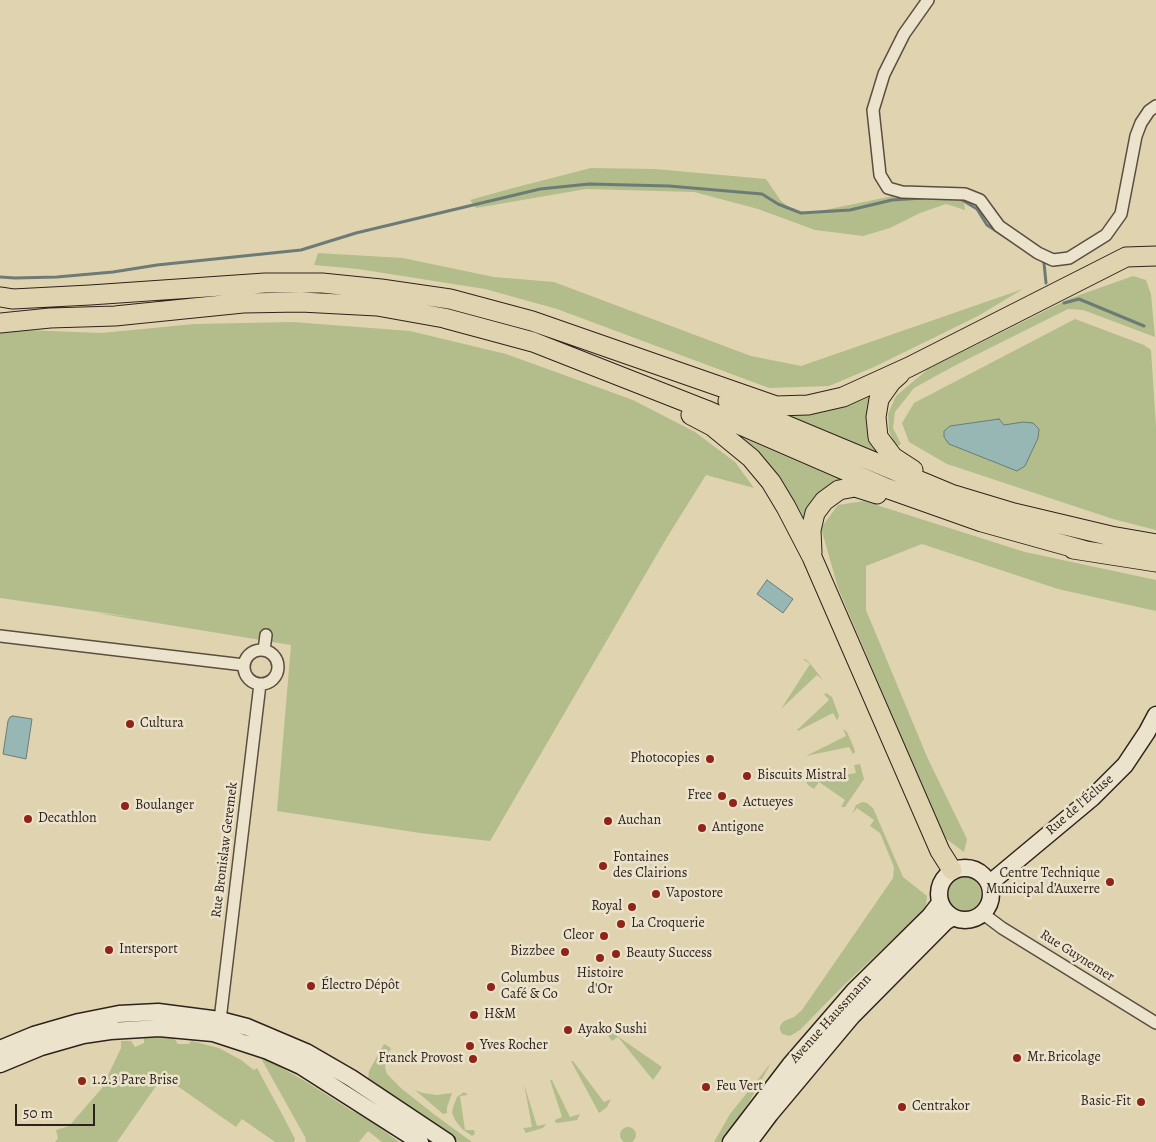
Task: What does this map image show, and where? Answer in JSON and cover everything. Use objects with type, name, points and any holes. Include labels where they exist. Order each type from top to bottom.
[{"type":"main road","points":[[0,298],[90,295],[265,283],[322,283],[381,289],[450,299],[532,321],[776,406],[808,405],[843,397],[909,367],[1126,257],[1156,256]]},
{"type":"main road","points":[[0,323],[50,318],[115,316],[244,303],[301,302],[377,306],[444,318],[533,342],[706,410],[886,488],[982,522],[1086,551]]},
{"type":"main road","points":[[0,315],[50,318]]},
{"type":"main road","points":[[598,345],[807,435],[951,494],[1014,513],[1111,536],[1156,544]]},
{"type":"main road","points":[[909,367],[891,382],[879,399],[876,417],[878,437],[893,457],[913,470],[1111,536]]},
{"type":"main road","points":[[622,377],[712,426],[751,458],[770,482],[812,557],[940,851],[952,870]]},
{"type":"main road","points":[[812,557],[811,530],[815,513],[824,501],[839,490],[855,487],[979,528],[1038,545],[1156,562]]},
{"type":"street","points":[[928,0],[904,34],[884,74],[873,110],[880,175],[888,188],[902,192],[966,194],[980,200],[999,226],[1038,254],[1053,260],[1069,258],[1106,235],[1121,214],[1140,123],[1148,111],[1156,106]]},
{"type":"street","points":[[264,650],[266,635]]},
{"type":"street","points":[[0,636],[244,665]]},
{"type":"street","points":[[258,650],[264,650],[272,655],[278,668],[270,681],[260,684],[254,682],[246,675],[244,665],[249,655],[258,650]]},
{"type":"street","name":"Rue Bronislaw Geremek","points":[[220,1020],[260,684]]},
{"type":"street","name":"Rue de l'Écluse","points":[[990,882],[1092,798],[1125,765],[1156,715]]},
{"type":"street","points":[[960,867],[969,867],[985,875],[990,882],[992,898],[984,912],[978,917],[970,920],[961,920],[953,917],[940,903],[939,888],[946,875],[952,870],[960,867]]},
{"type":"street","name":"Avenue Haussmann","points":[[731,1142],[790,1065],[854,991],[930,916],[940,903]]},
{"type":"street","name":"Rue Guynemer","points":[[984,912],[986,916],[1002,928],[1156,1023]]},
{"type":"street","name":"Avenue Haussmann","points":[[749,1142],[852,1016],[945,922],[953,917]]},
{"type":"street","points":[[0,1049],[34,1035],[70,1024],[119,1014],[158,1012],[220,1020],[247,1027],[306,1052],[351,1078],[447,1142]]},
{"type":"street","points":[[0,1064],[41,1047],[83,1035],[110,1030],[159,1028],[213,1033],[268,1051],[301,1066],[420,1142]]},
{"type":"green space","points":[[591,168],[655,169],[766,179],[781,201],[795,212],[815,212],[893,196],[963,196],[965,210],[946,204],[920,213],[890,228],[863,236],[815,230],[758,209],[694,192],[586,189],[476,208],[470,200]]},
{"type":"green space","points":[[318,253],[403,258],[494,277],[554,282],[751,356],[801,366],[1023,289],[978,316],[874,367],[829,386],[769,388],[557,309],[485,289],[358,269],[314,265]]},
{"type":"green space","points":[[1133,276],[1146,280],[1151,294],[1155,337],[1083,310],[1068,309],[914,388],[895,412],[893,428],[901,444],[896,447],[889,431],[888,414],[896,396],[928,369],[1071,298]]},
{"type":"green space","points":[[1075,319],[1144,345],[1151,350],[1156,426],[1156,530],[1113,519],[947,464],[909,442],[902,423],[914,403]]},
{"type":"green space","points":[[293,322],[410,331],[506,354],[633,400],[695,432],[735,462],[754,488],[706,475],[666,539],[490,841],[420,833],[277,811],[291,645],[96,613],[133,617],[0,598],[0,329],[101,333],[194,324]]},
{"type":"green space","points":[[884,385],[881,458],[775,414]]},
{"type":"green space","points":[[724,430],[843,481],[805,530]]},
{"type":"green space","points":[[864,501],[1025,552],[1156,580],[1156,611],[1058,589],[922,544],[866,566],[866,610],[928,759],[967,839],[964,852],[944,837],[838,588],[821,528],[838,505]]},
{"type":"green space","points":[[803,659],[808,661],[823,680],[817,675],[781,709],[810,664]]},
{"type":"green space","points":[[826,693],[832,697],[839,716],[838,719],[833,713],[798,731],[829,700],[824,694]]},
{"type":"green space","points":[[843,729],[847,732],[854,748],[855,752],[853,754],[849,747],[806,756],[846,736]]},
{"type":"green space","points":[[860,764],[864,779],[845,807],[841,807],[845,800],[819,782],[814,789],[805,780],[806,775],[809,781],[856,773],[854,765]]},
{"type":"green space","points":[[862,802],[867,803],[873,808],[903,877],[927,896],[926,905],[923,911],[841,988],[800,1030],[790,1036],[782,1034],[780,1026],[784,1021],[794,1017],[802,1010],[893,878],[894,867],[880,833],[870,826],[874,820],[857,808],[852,814],[856,805]]},
{"type":"green space","points":[[964,877],[971,878],[976,882],[980,887],[980,901],[976,906],[971,910],[964,911],[957,910],[952,906],[948,901],[947,894],[948,887],[952,882],[957,878]]},
{"type":"green space","points":[[607,1029],[662,1067],[653,1080],[618,1037],[612,1041],[606,1033]]},
{"type":"green space","points":[[144,1038],[174,1038],[178,1044],[188,1044],[192,1041],[219,1048],[241,1060],[254,1070],[257,1068],[295,1139],[294,1142],[275,1142],[242,1119],[236,1127],[163,1076],[117,1142],[55,1142],[58,1138],[56,1130],[69,1126],[102,1088],[121,1048],[121,1041],[131,1041],[135,1047],[144,1043]]},
{"type":"green space","points":[[384,1044],[391,1048],[386,1058],[385,1068],[387,1074],[402,1089],[472,1142],[459,1142],[370,1083],[368,1079],[369,1071]]},
{"type":"green space","points":[[264,1058],[352,1111],[366,1117],[399,1142],[382,1142],[368,1131],[359,1142],[306,1142],[262,1060]]},
{"type":"green space","points":[[571,1061],[573,1061],[604,1102],[611,1099],[607,1107],[599,1113]]},
{"type":"green space","points":[[771,1063],[749,1102],[724,1138],[721,1142],[714,1142],[730,1114]]},
{"type":"green space","points":[[550,1080],[552,1080],[570,1117],[580,1114],[577,1120],[555,1122],[555,1120],[562,1117]]},
{"type":"green space","points":[[524,1084],[537,1126],[546,1124],[543,1128],[526,1133],[523,1128],[532,1127]]},
{"type":"green space","points":[[415,1090],[437,1095],[452,1093],[447,1113],[443,1114]]},
{"type":"green space","points":[[464,1092],[468,1095],[460,1096],[465,1130],[474,1130],[475,1134],[472,1136],[462,1129],[452,1113],[457,1097]]},
{"type":"green space","points":[[625,1127],[631,1127],[636,1132],[634,1141],[625,1143],[620,1138],[620,1132]]},
{"type":"water","points":[[999,419],[1004,425],[1023,422],[1033,423],[1039,429],[1038,438],[1025,466],[1017,471],[949,444],[944,437],[944,431],[950,426]]},
{"type":"water","points":[[767,580],[793,599],[783,613],[757,594]]},
{"type":"water","points":[[13,716],[32,719],[26,759],[3,754],[8,721]]},
{"type":"waterway","points":[[0,277],[57,277],[113,272],[157,265],[301,250],[356,233],[540,189],[589,184],[669,186],[762,194],[778,204],[801,213],[850,210],[892,200],[923,198]]},
{"type":"waterway","points":[[959,198],[977,209],[987,225],[1010,240]]},
{"type":"waterway","points":[[1042,260],[1046,283]]},
{"type":"waterway","points":[[1064,303],[1079,299],[1144,326]]},
{"type":"place","name":"Cultura","points":[[130,724]]},
{"type":"place","name":"Photocopies","points":[[710,759]]},
{"type":"place","name":"Biscuits Mistral","points":[[747,776]]},
{"type":"place","name":"Free","points":[[722,796]]},
{"type":"place","name":"Actueyes","points":[[733,803]]},
{"type":"place","name":"Boulanger","points":[[125,806]]},
{"type":"place","name":"Decathlon","points":[[28,819]]},
{"type":"place","name":"Auchan","points":[[608,821]]},
{"type":"place","name":"Antigone","points":[[702,828]]},
{"type":"place","name":"Fontaines des Clairions","points":[[603,866]]},
{"type":"place","name":"Centre Technique Municipal d’Auxerre","points":[[1110,882]]},
{"type":"place","name":"Vapostore","points":[[656,894]]},
{"type":"place","name":"Royal","points":[[632,907]]},
{"type":"place","name":"La Croquerie","points":[[621,924]]},
{"type":"place","name":"Cleor","points":[[604,936]]},
{"type":"place","name":"Intersport","points":[[109,950]]},
{"type":"place","name":"Bizzbee","points":[[565,952]]},
{"type":"place","name":"Beauty Success","points":[[616,954]]},
{"type":"place","name":"Histoire d'Or","points":[[600,958]]},
{"type":"place","name":"Électro Dépôt","points":[[311,986]]},
{"type":"place","name":"Columbus Café & Co","points":[[491,987]]},
{"type":"place","name":"H&M","points":[[474,1015]]},
{"type":"place","name":"Ayako Sushi","points":[[568,1030]]},
{"type":"place","name":"Yves Rocher","points":[[470,1046]]},
{"type":"place","name":"Mr.Bricolage","points":[[1017,1058]]},
{"type":"place","name":"Franck Provost","points":[[473,1059]]},
{"type":"place","name":"1.2.3 Pare Brise","points":[[82,1081]]},
{"type":"place","name":"Feu Vert","points":[[706,1087]]},
{"type":"place","name":"Basic-Fit","points":[[1141,1102]]},
{"type":"place","name":"Centrakor","points":[[902,1107]]}]
